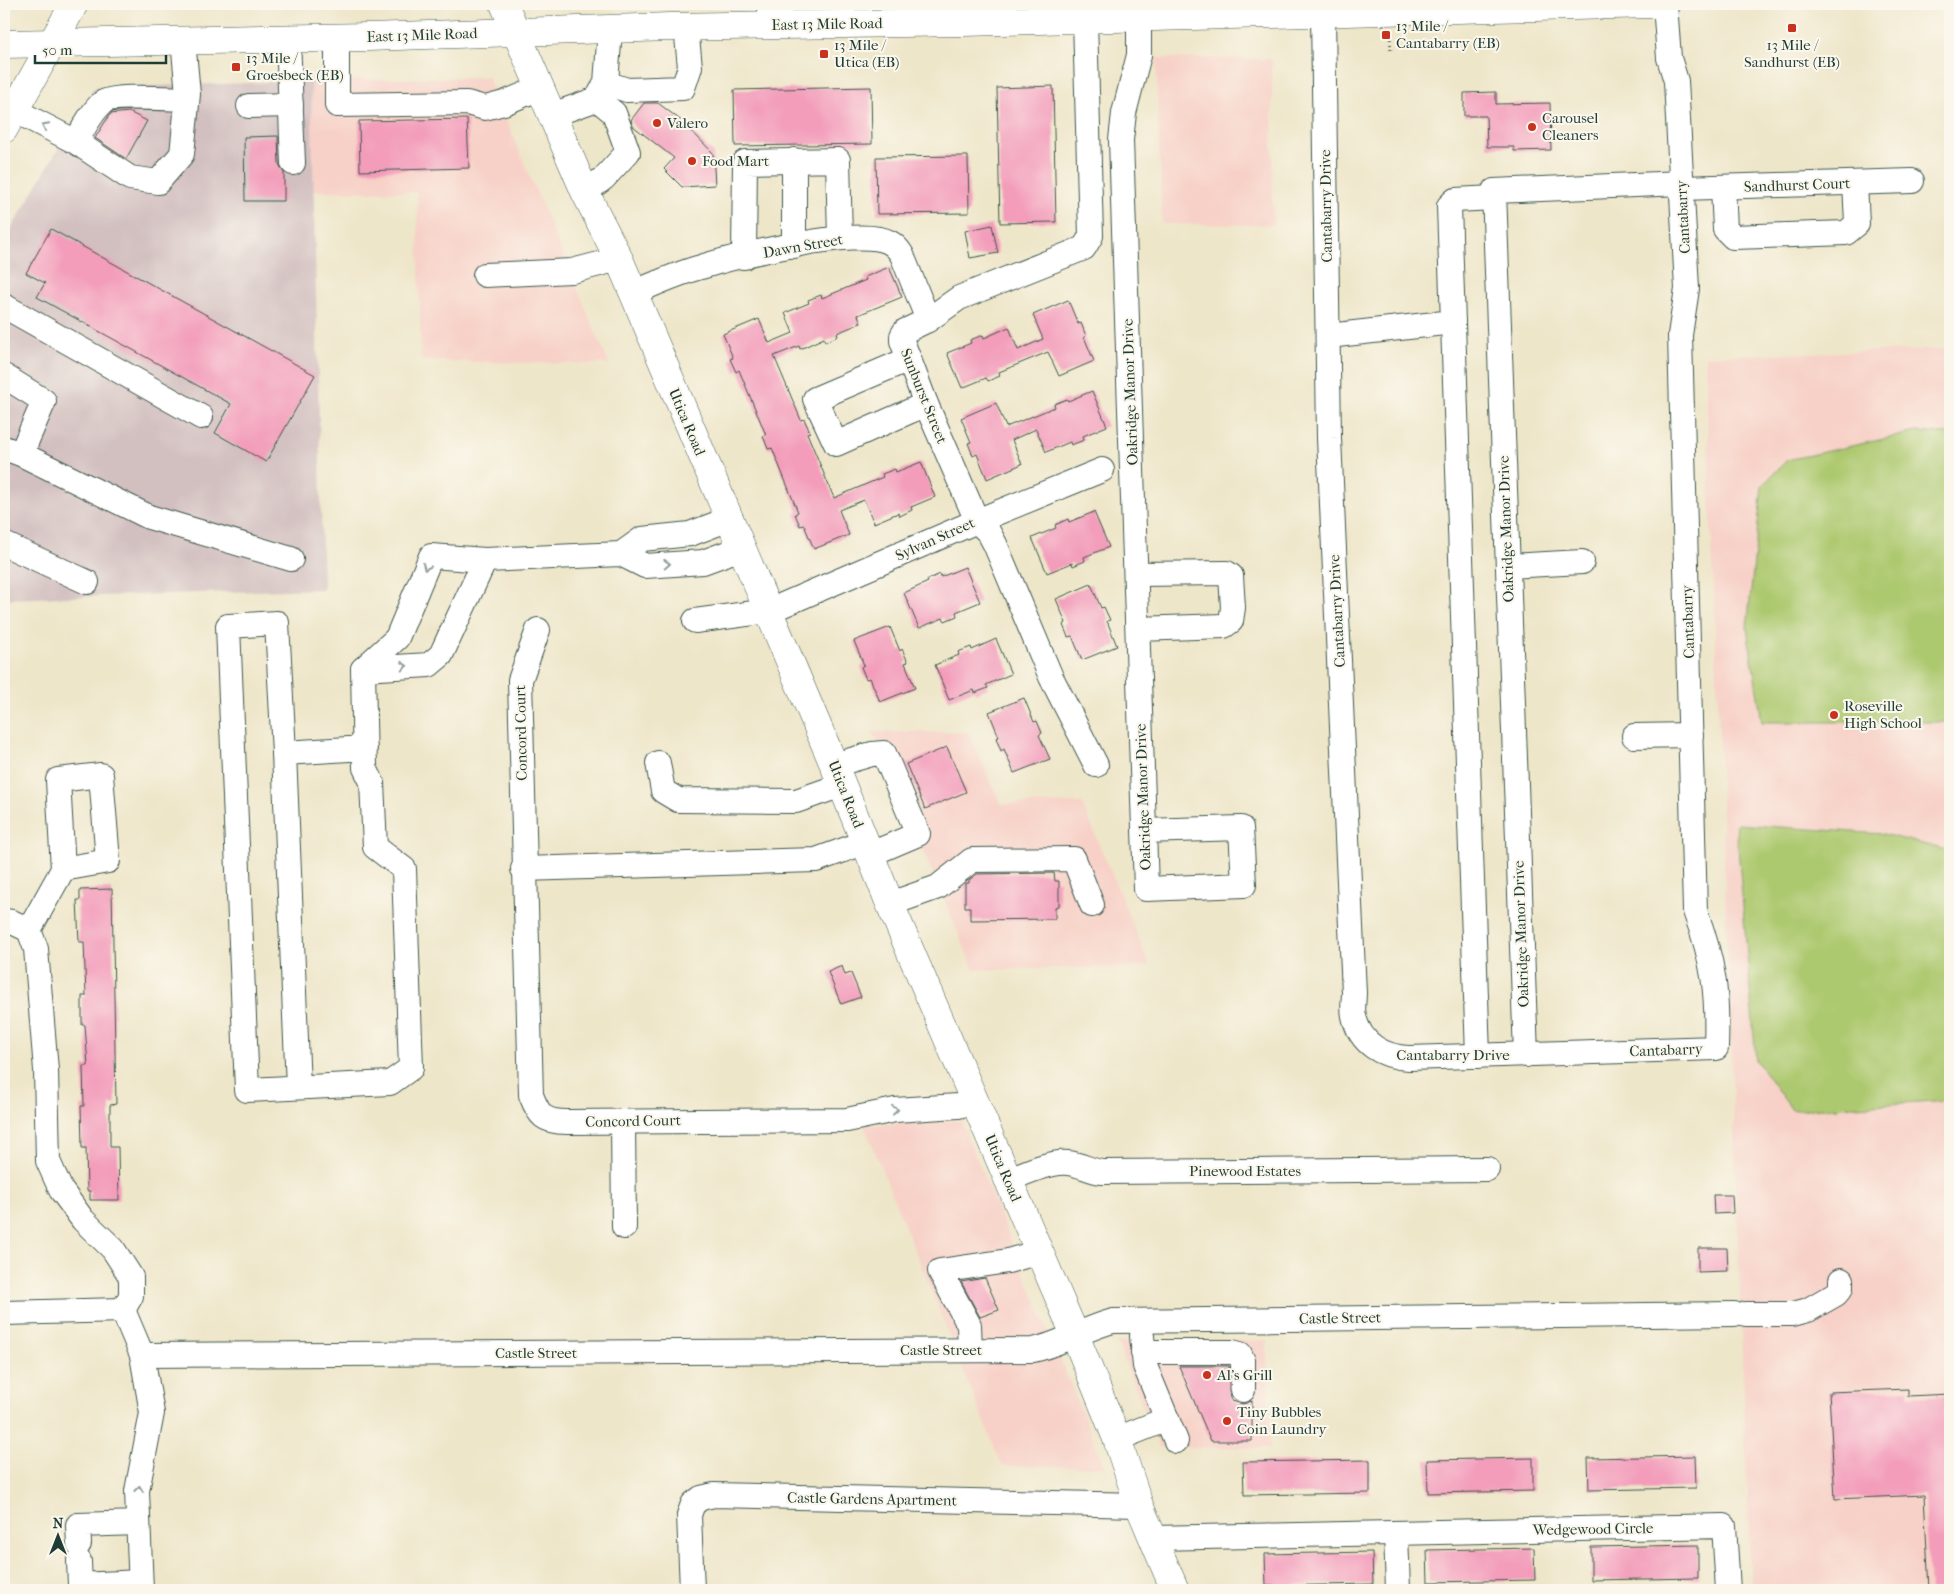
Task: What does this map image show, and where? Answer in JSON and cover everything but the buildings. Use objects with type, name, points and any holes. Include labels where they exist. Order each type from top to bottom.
[{"type":"main road","points":[[9,119],[74,4]]},
{"type":"main road","name":"Utica Road","points":[[504,4],[585,192],[619,259],[769,611],[869,848],[890,904],[1075,1335],[1117,1439],[1139,1505],[1175,1590]]},
{"type":"main road","name":"East 13 Mile Road","points":[[4,44],[686,27],[770,15],[963,13],[1085,19],[1323,13],[1414,7],[1651,4]]},
{"type":"street","name":"Cantabarry","points":[[1526,1055],[1716,1048],[1718,1010],[1714,973],[1706,940],[1695,911],[1680,335],[1687,289],[1676,81],[1669,58],[1665,4]]},
{"type":"street","name":"Cantabarry Drive","points":[[1323,13],[1329,438],[1354,983],[1353,1016],[1363,1038],[1380,1052],[1394,1058],[1526,1055]]},
{"type":"street","name":"Oakridge Manor Drive","points":[[1138,18],[1139,56],[1124,113],[1122,140],[1138,630],[1144,831],[1146,889],[1244,885],[1241,828],[1144,831]]},
{"type":"street","name":"Sunburst Street","points":[[1085,19],[1091,236],[1084,248],[959,298],[928,320],[906,331],[902,336],[902,341],[926,404],[976,521],[989,533],[995,544],[1051,677],[1096,765]]},
{"type":"street","points":[[552,115],[602,91],[683,88],[690,67],[686,27]]},
{"type":"street","points":[[585,192],[604,178],[628,152],[614,113],[602,91],[610,29]]},
{"type":"street","points":[[337,37],[337,104],[467,103],[485,108],[504,103],[540,88]]},
{"type":"street","points":[[288,38],[293,163]]},
{"type":"street","points":[[9,119],[76,142],[130,178],[158,182],[182,154],[187,99],[183,40]]},
{"type":"street","points":[[76,142],[87,122],[103,101],[116,98],[187,99]]},
{"type":"street","points":[[249,106],[291,104]]},
{"type":"street","points":[[794,160],[794,246]]},
{"type":"street","points":[[744,257],[745,162],[838,160],[840,237]]},
{"type":"street","name":"Sandhurst Court","points":[[1682,186],[1723,187],[1912,181]]},
{"type":"street","points":[[1723,187],[1725,229],[1733,237],[1837,234],[1846,233],[1857,224],[1855,183]]},
{"type":"street","points":[[1478,1056],[1449,206],[1455,200],[1494,198],[1494,191],[1682,186]]},
{"type":"street","name":"Oakridge Manor Drive","points":[[1494,198],[1526,1055]]},
{"type":"street","name":"Dawn Street","points":[[633,292],[700,267],[840,237],[866,236],[888,241],[896,247],[902,256],[928,320]]},
{"type":"street","points":[[485,275],[572,271],[619,259]]},
{"type":"street","points":[[4,306],[201,417]]},
{"type":"street","points":[[1328,336],[1453,322]]},
{"type":"street","points":[[909,359],[815,398],[836,444],[926,404]]},
{"type":"street","points":[[4,376],[44,402],[12,451],[149,517],[291,559]]},
{"type":"street","name":"Sylvan Street","points":[[695,621],[769,611],[976,521],[1102,470]]},
{"type":"street","points":[[621,554],[642,539],[690,534],[729,519]]},
{"type":"street","points":[[4,544],[87,582]]},
{"type":"street","points":[[298,1087],[277,623],[228,626],[247,1090],[390,1083],[411,1068],[404,870],[375,847],[372,782],[365,768],[363,669],[397,638],[431,556],[485,560],[621,554],[645,566],[703,562],[741,548]]},
{"type":"street","points":[[363,669],[429,665],[441,655],[485,560]]},
{"type":"street","points":[[1508,566],[1582,562]]},
{"type":"street","points":[[1136,574],[1227,572],[1231,576],[1233,608],[1231,621],[1224,626],[1138,630]]},
{"type":"street","name":"Concord Court","points":[[538,630],[520,680],[523,869],[530,1095],[534,1105],[543,1117],[553,1122],[847,1120],[895,1110],[958,1106],[975,1102]]},
{"type":"street","points":[[1634,736],[1691,735]]},
{"type":"street","points":[[284,753],[365,748]]},
{"type":"street","points":[[523,869],[816,860],[918,834],[884,753],[872,754],[796,801],[678,800],[663,791],[658,763]]},
{"type":"street","points":[[890,904],[938,887],[972,860],[1074,859],[1092,904]]},
{"type":"street","points":[[29,930],[63,869]]},
{"type":"street","points":[[4,921],[12,922],[29,930],[36,949],[46,1070],[48,1162],[66,1198],[83,1220],[113,1249],[130,1276],[131,1296],[123,1310]]},
{"type":"street","points":[[623,1121],[624,1227]]},
{"type":"street","name":"Pinewood Estates","points":[[1008,1180],[1040,1168],[1067,1163],[1102,1172],[1487,1169]]},
{"type":"street","points":[[970,1350],[969,1325],[940,1271],[1008,1261],[1039,1252]]},
{"type":"street","name":"Castle Street","points":[[142,1355],[1033,1350],[1114,1321],[1793,1314],[1808,1310],[1836,1294],[1841,1288],[1841,1280]]},
{"type":"street","points":[[4,1313],[123,1310]]},
{"type":"street","points":[[123,1310],[142,1355],[152,1413],[138,1491],[140,1586],[80,1584],[78,1525],[138,1523]]},
{"type":"street","points":[[1142,1320],[1145,1366],[1176,1441]]},
{"type":"street","points":[[1143,1352],[1232,1352],[1240,1354],[1243,1361],[1243,1390]]},
{"type":"street","points":[[1117,1439],[1167,1419]]},
{"type":"street","name":"Castle Gardens Apartment","points":[[692,1590],[689,1515],[693,1504],[701,1498],[714,1496],[1139,1505]]},
{"type":"street","name":"Wedgewood Circle","points":[[1153,1538],[1724,1526],[1728,1590]]},
{"type":"street","points":[[1396,1533],[1398,1590]]},
{"type":"path","points":[[1390,34],[1391,54]]},
{"type":"shaded area","points":[[1156,58],[1272,59],[1273,225],[1162,224]]},
{"type":"shaded area","points":[[488,77],[609,364],[421,361],[417,192],[313,191],[311,81]]},
{"type":"shaded area","points":[[311,81],[323,589],[4,599],[4,241],[94,88]]},
{"type":"shaded area","name":"Roseville High School","points":[[1950,349],[1950,1590],[1751,1590],[1705,356]]},
{"type":"shaded area","points":[[873,732],[968,732],[1001,804],[1082,803],[1150,966],[974,970]]},
{"type":"shaded area","points":[[961,1121],[1105,1467],[1002,1466],[864,1125]]},
{"type":"shaded area","points":[[1267,1340],[1270,1448],[1159,1447],[1117,1342]]},
{"type":"green space","points":[[1916,432],[1950,434],[1950,722],[1762,722],[1747,628],[1762,486],[1787,460]]},
{"type":"green space","points":[[1736,824],[1883,834],[1950,851],[1950,1100],[1792,1110],[1756,1060]]},
{"type":"place","name":"13 Mile / Sandhurst (EB)","points":[[1792,28]]},
{"type":"place","name":"13 Mile / Cantabarry (EB)","points":[[1386,35]]},
{"type":"place","name":"13 Mile / Utica (EB)","points":[[824,54]]},
{"type":"place","name":"13 Mile / Groesbeck (EB)","points":[[236,67]]},
{"type":"place","name":"Valero","points":[[657,123]]},
{"type":"place","name":"Carousel Cleaners","points":[[1532,127]]},
{"type":"place","name":"Food Mart","points":[[692,161]]},
{"type":"place","name":"Roseville High School","points":[[1834,715]]},
{"type":"place","name":"Al's Grill","points":[[1207,1375]]},
{"type":"place","name":"Tiny Bubbles Coin Laundry","points":[[1227,1421]]}]
